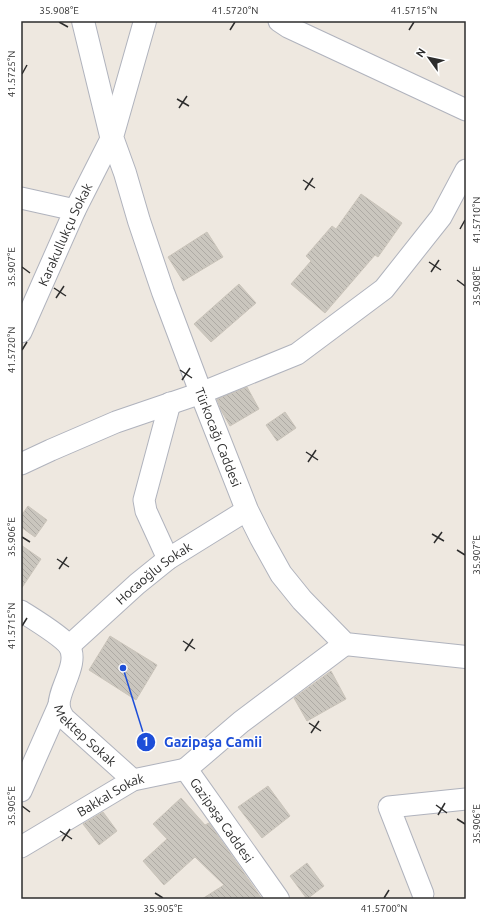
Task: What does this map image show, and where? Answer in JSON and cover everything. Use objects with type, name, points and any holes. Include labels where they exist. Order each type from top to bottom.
[{"type":"street","name":"Türkocağı Caddesi","points":[[83,21],[112,137],[139,221],[163,292],[247,510],[281,574],[302,600],[345,644]]},
{"type":"street","points":[[112,137],[146,21]]},
{"type":"street","points":[[279,21],[466,110]]},
{"type":"street","name":"Karakullukçu Sokak","points":[[21,332],[75,210],[112,137]]},
{"type":"street","points":[[21,464],[116,422],[201,393],[297,354],[384,289],[441,217],[466,170]]},
{"type":"street","points":[[21,198],[75,210]]},
{"type":"street","points":[[168,559],[146,511],[144,500],[170,403]]},
{"type":"street","name":"Hocaoğlu Sokak","points":[[69,646],[168,559],[247,510]]},
{"type":"street","points":[[21,611],[69,646]]},
{"type":"street","points":[[345,644],[466,657]]},
{"type":"street","name":"Gazipaşa Caddesi","points":[[278,899],[186,770],[240,722],[345,644]]},
{"type":"street","name":"Mektep Sokak","points":[[69,646],[71,655],[70,665],[59,705],[60,712],[64,718],[134,780]]},
{"type":"street","points":[[21,791],[59,705]]},
{"type":"street","name":"Bakkal Sokak","points":[[21,847],[134,780],[186,770]]},
{"type":"street","points":[[423,894],[389,807],[466,799]]},
{"type":"building","points":[[361,194],[402,223],[378,257],[375,255],[325,313],[291,284],[311,261],[306,256],[332,226],[336,229]]},
{"type":"building","points":[[207,232],[223,257],[183,281],[168,257]]},
{"type":"building","points":[[239,284],[256,303],[211,342],[194,324]]},
{"type":"building","points":[[247,387],[259,409],[230,426],[217,399]]},
{"type":"building","points":[[285,412],[296,428],[277,441],[266,425]]},
{"type":"building","points":[[28,506],[47,520],[35,537],[21,527],[21,516]]},
{"type":"building","points":[[21,545],[41,559],[21,589]]},
{"type":"building","points":[[110,636],[157,665],[136,700],[89,670]]},
{"type":"building","points":[[331,671],[346,699],[307,721],[294,698]]},
{"type":"building","points":[[268,786],[290,816],[262,838],[238,807]]},
{"type":"building","points":[[181,798],[205,825],[209,823],[262,899],[202,899],[224,885],[195,857],[164,885],[143,861],[167,839],[153,824]]},
{"type":"building","points":[[103,812],[117,831],[99,845],[83,824]]},
{"type":"building","points":[[307,863],[324,886],[307,899],[290,876]]},
{"type":"place","name":"Gazipaşa Camii","points":[[123,668]]}]
